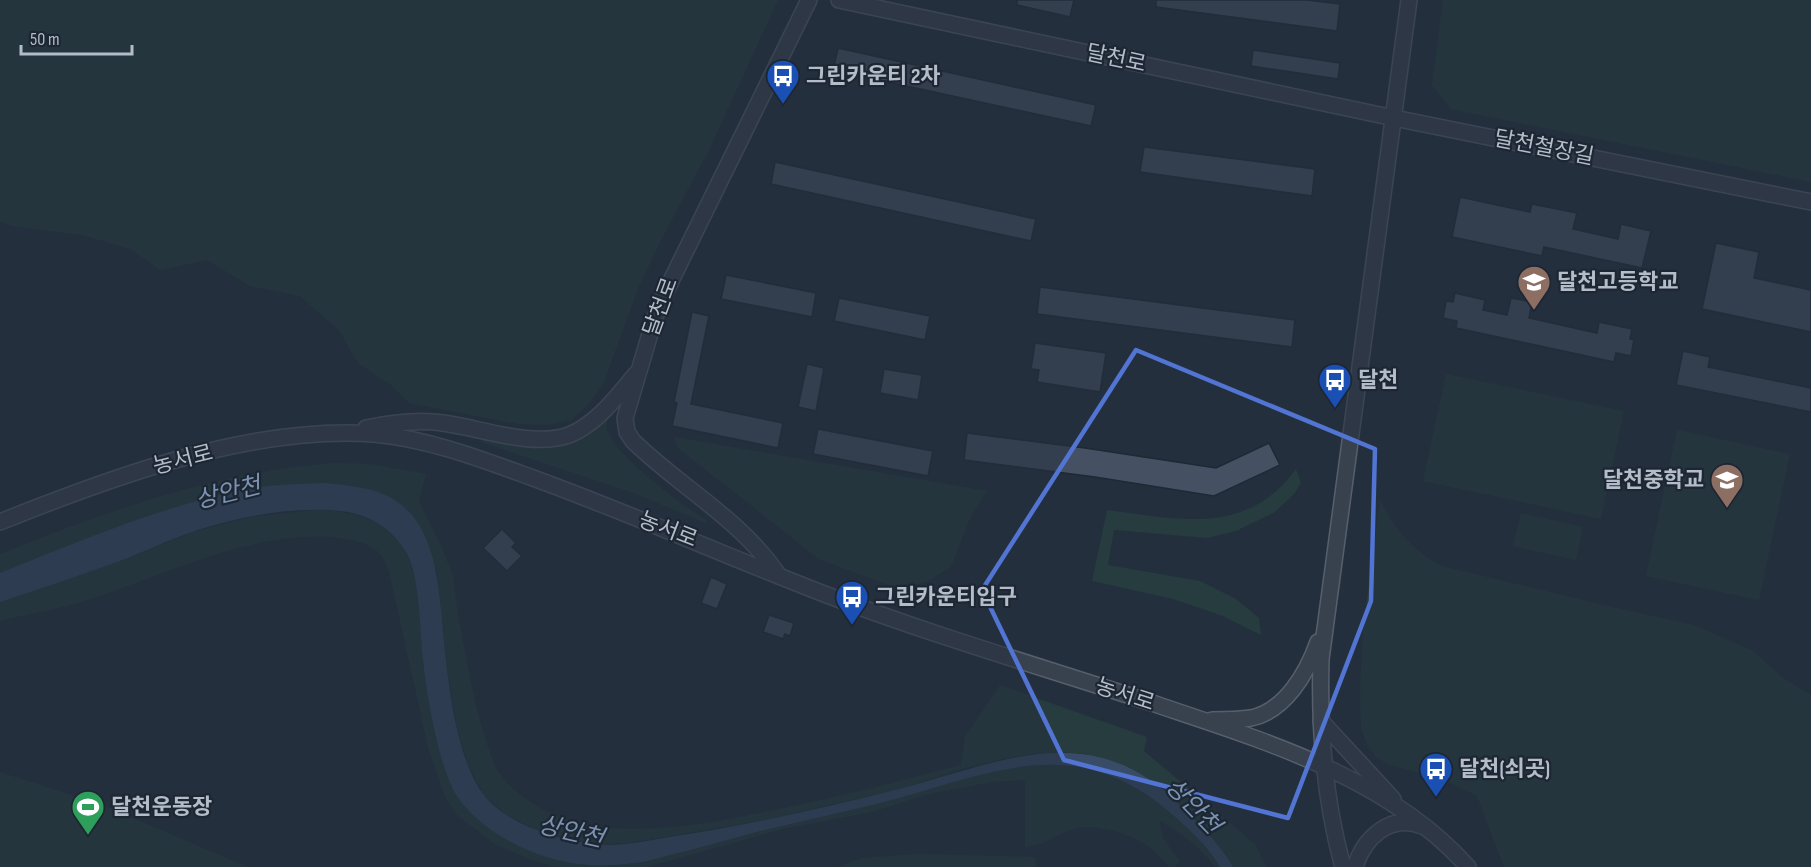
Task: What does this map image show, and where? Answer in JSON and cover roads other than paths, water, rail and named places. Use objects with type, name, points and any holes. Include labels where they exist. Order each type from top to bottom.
[{"type":"street","name":"달천로","points":[[779,576],[744,533],[633,441],[627,432],[625,418],[655,317],[676,268],[809,0]]},
{"type":"street","name":"달천로","points":[[839,0],[1394,118]]},
{"type":"street","points":[[1343,867],[1331,814],[1324,766],[1320,678],[1324,625],[1409,0]]},
{"type":"street","name":"달천철장길","points":[[1394,118],[1811,202]]},
{"type":"street","points":[[341,433],[397,423],[440,423],[525,438],[552,439],[569,435],[586,426],[607,407],[640,369]]},
{"type":"street","name":"농서로","points":[[0,522],[91,487],[149,468],[253,442],[341,433],[412,440],[482,460],[581,496],[883,616],[1203,720],[1324,766],[1404,810],[1426,827],[1468,867]]},
{"type":"street","points":[[1203,720],[1252,718],[1271,710],[1292,691],[1310,661],[1324,625]]},
{"type":"street","points":[[1321,721],[1404,810]]},
{"type":"street","points":[[1355,867],[1365,844],[1381,829],[1390,824],[1404,822],[1426,827]]},
{"type":"water","points":[[326,483],[362,488],[388,496],[408,511],[425,535],[434,564],[452,706],[464,756],[484,795],[505,814],[534,829],[564,839],[592,844],[634,843],[814,810],[1008,759],[1044,754],[1079,754],[1113,761],[1148,778],[1203,828],[1233,867],[1220,867],[1203,844],[1182,823],[1132,786],[1096,771],[1061,765],[1026,766],[990,772],[877,804],[643,862],[589,865],[553,859],[535,853],[500,836],[485,825],[471,813],[452,787],[440,752],[431,711],[417,589],[411,562],[400,543],[386,529],[378,523],[349,512],[284,511],[227,522],[183,535],[120,561],[0,602],[0,573],[122,525],[186,504],[248,489]]},
{"type":"place","name":"그린카운티 2차","points":[[783,105]]},
{"type":"place","name":"달천고등학교","points":[[1534,311]]},
{"type":"place","name":"달천","points":[[1335,409]]},
{"type":"place","name":"달천중학교","points":[[1727,509]]},
{"type":"place","name":"그린카운티입구","points":[[852,626]]},
{"type":"place","name":"달천(쇠곳)","points":[[1436,798]]},
{"type":"place","name":"달천운동장","points":[[88,836]]},
{"type":"water label","name":"상안천","points":[[228,493]]},
{"type":"water label","name":"상안천","points":[[1193,806]]},
{"type":"water label","name":"상안천","points":[[571,832]]}]
